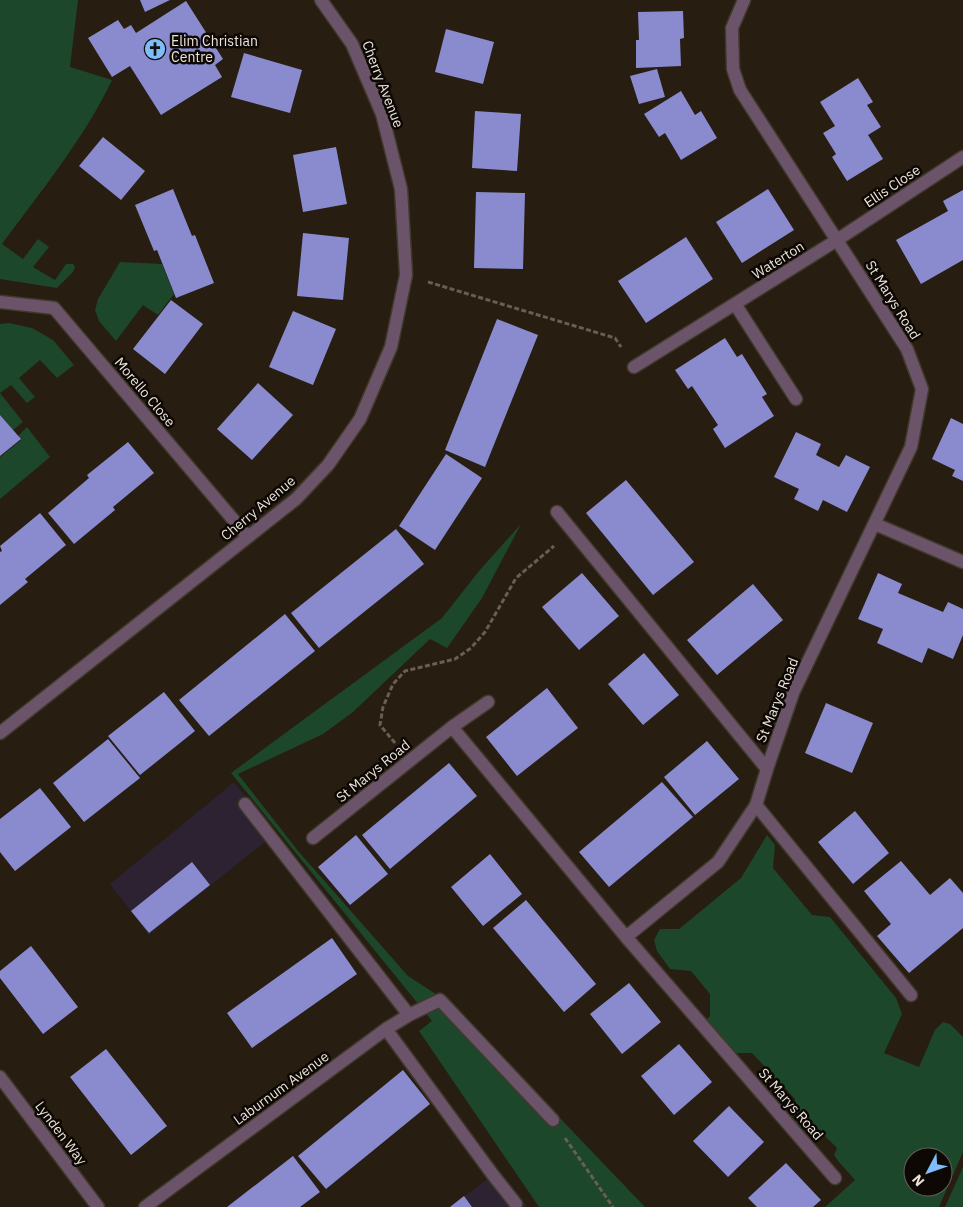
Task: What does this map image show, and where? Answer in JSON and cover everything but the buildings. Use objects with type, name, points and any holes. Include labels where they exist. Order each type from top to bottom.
[{"type":"street","name":"Cherry Avenue","points":[[0,733],[296,499],[328,465],[360,419],[391,346],[406,275],[401,189],[382,114],[352,44],[321,0]]},
{"type":"street","name":"St Marys Road","points":[[626,937],[718,862],[756,805],[793,693],[911,447],[922,389],[907,349],[740,90],[733,69],[732,28],[744,0]]},
{"type":"street","name":"Ellis Close","points":[[837,240],[963,157]]},
{"type":"street","name":"Waterton","points":[[634,367],[837,240]]},
{"type":"street","name":"Morello Close","points":[[0,302],[54,308],[248,537]]},
{"type":"street","points":[[736,304],[796,399]]},
{"type":"street","name":"St Marys Road","points":[[557,512],[767,768]]},
{"type":"street","points":[[875,524],[963,562]]},
{"type":"street","name":"St Marys Road","points":[[313,838],[452,727],[488,702]]},
{"type":"street","name":"St Marys Road","points":[[452,727],[626,937],[835,1178]]},
{"type":"street","points":[[246,804],[409,1015]]},
{"type":"street","points":[[756,805],[911,995]]},
{"type":"street","name":"Laburnum Avenue","points":[[145,1207],[386,1029],[440,1000],[553,1120]]},
{"type":"street","points":[[386,1029],[516,1204]]},
{"type":"street","name":"Lynden Way","points":[[0,1077],[98,1207]]},
{"type":"path","points":[[406,275],[615,338],[634,367]]},
{"type":"path","points":[[409,761],[380,725],[383,707],[393,684],[405,671],[455,659],[472,648],[484,632],[516,578],[573,531]]},
{"type":"path","points":[[553,1120],[613,1207]]},
{"type":"shaded area","points":[[234,782],[276,833],[149,935],[110,884]]},
{"type":"shaded area","points":[[499,1170],[527,1207],[449,1207],[493,1175]]},
{"type":"green space","points":[[0,0],[78,0],[70,67],[112,80],[75,144],[2,244],[23,259],[38,239],[49,247],[33,267],[55,280],[66,264],[73,264],[75,267],[73,272],[57,288],[0,279]]},
{"type":"green space","points":[[120,262],[162,264],[174,294],[158,315],[143,305],[116,341],[99,321],[95,310],[98,299]]},
{"type":"green space","points":[[9,323],[32,328],[53,340],[74,365],[57,378],[40,360],[19,378],[35,397],[27,403],[11,385],[0,393],[0,324]]},
{"type":"green space","points":[[0,393],[23,422],[13,430],[0,415]]},
{"type":"green space","points":[[27,427],[50,457],[0,499],[0,457],[21,440],[18,436]]},
{"type":"green space","points":[[521,524],[482,598],[447,648],[430,639],[353,712],[323,734],[238,774],[299,852],[408,976],[450,1003],[645,1207],[539,1207],[419,1031],[432,1021],[231,773],[442,618],[479,571]]},
{"type":"green space","points":[[767,835],[775,845],[773,868],[812,915],[830,917],[896,998],[902,1014],[884,1053],[919,1067],[935,1030],[943,1022],[950,1024],[963,1037],[963,1152],[953,1175],[953,1147],[903,1147],[903,1197],[943,1197],[939,1207],[825,1207],[855,1180],[834,1155],[837,1148],[818,1129],[807,1131],[794,1121],[795,1099],[752,1053],[732,1053],[704,1022],[710,1016],[710,994],[691,971],[670,969],[657,951],[654,940],[660,929],[679,929],[741,878]]},
{"type":"green space","points":[[963,1167],[963,1207],[945,1207],[950,1197],[953,1197],[953,1189]]},
{"type":"place","name":"Elim Christian Centre","points":[[155,49]]}]
